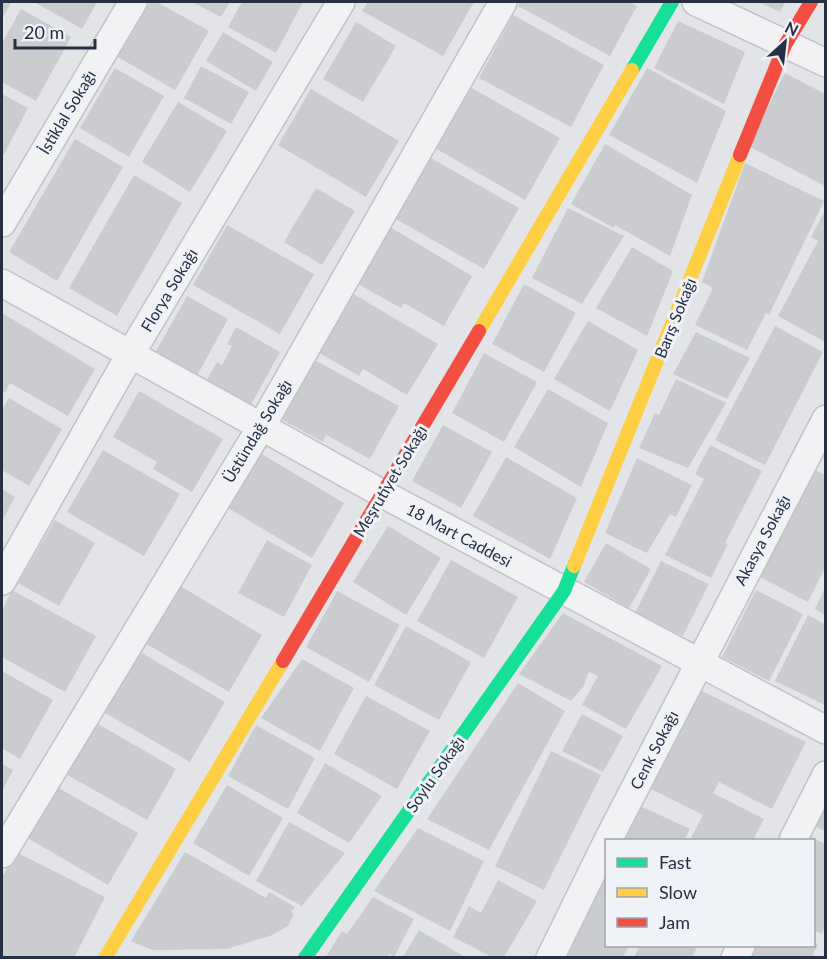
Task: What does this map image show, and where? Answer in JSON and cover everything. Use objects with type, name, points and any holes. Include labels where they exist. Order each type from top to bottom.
[{"type":"street","name":"İstiklal Sokağı","points":[[2,223],[133,2]]},
{"type":"street","name":"Florya Sokağı","points":[[2,581],[131,353],[341,2]]},
{"type":"street","name":"Üstündağ Sokağı","points":[[2,854],[261,427],[503,2]]},
{"type":"street","name":"Meşrutiyet Sokağı","points":[[105,957],[382,494],[672,2]]},
{"type":"street","points":[[696,2],[825,63]]},
{"type":"street","name":"Barış Sokağı","points":[[564,591],[785,45],[811,2]]},
{"type":"street","name":"18 Mart Caddesi","points":[[2,283],[382,494],[699,660],[825,730]]},
{"type":"street","name":"Akasya Sokağı","points":[[699,660],[825,419]]},
{"type":"street","name":"Soylu Sokağı","points":[[305,957],[564,591]]},
{"type":"street","name":"Cenk Sokağı","points":[[609,839],[699,660]]},
{"type":"street","points":[[793,839],[825,775]]},
{"type":"street","name":"Cenk Sokağı","points":[[550,957],[605,846]]},
{"type":"building","points":[[2,2],[11,3],[2,19]]},
{"type":"building","points":[[34,2],[97,2],[82,29]]},
{"type":"building","points":[[150,2],[157,2],[209,31],[175,90],[118,57]]},
{"type":"building","points":[[192,2],[230,2],[221,17]]},
{"type":"building","points":[[242,2],[303,2],[276,53],[228,27]]},
{"type":"building","points":[[368,2],[474,2],[443,56],[362,11]]},
{"type":"building","points":[[520,2],[629,2],[637,6],[610,56],[518,6]]},
{"type":"building","points":[[759,2],[785,2],[780,12]]},
{"type":"building","points":[[21,9],[71,37],[36,101],[2,82],[2,43]]},
{"type":"building","points":[[513,15],[604,65],[571,127],[479,78]]},
{"type":"building","points":[[678,21],[745,52],[724,104],[654,68]]},
{"type":"building","points":[[356,22],[396,46],[363,102],[323,79]]},
{"type":"building","points":[[223,32],[273,62],[256,91],[206,61]]},
{"type":"building","points":[[201,66],[249,92],[231,124],[184,98]]},
{"type":"building","points":[[115,68],[164,96],[129,157],[80,128]]},
{"type":"building","points":[[647,68],[726,111],[697,183],[609,135]]},
{"type":"building","points":[[785,73],[825,94],[825,186],[748,146]]},
{"type":"building","points":[[470,87],[560,138],[525,200],[435,148]]},
{"type":"building","points":[[311,89],[399,141],[366,197],[278,145]]},
{"type":"building","points":[[2,94],[28,108],[2,158]]},
{"type":"building","points":[[178,102],[227,131],[190,192],[142,162]]},
{"type":"building","points":[[75,139],[123,167],[57,281],[9,252]]},
{"type":"building","points":[[605,144],[692,195],[670,256],[615,225],[614,228],[571,204]]},
{"type":"building","points":[[429,157],[519,208],[484,269],[394,218]]},
{"type":"building","points":[[745,163],[824,201],[769,315],[766,313],[747,350],[695,325],[713,288],[702,282]]},
{"type":"building","points":[[134,175],[182,203],[117,316],[69,288]]},
{"type":"building","points":[[316,188],[355,211],[322,265],[284,242]]},
{"type":"building","points":[[568,208],[624,236],[582,304],[532,278]]},
{"type":"building","points":[[825,210],[825,342],[778,316],[818,241],[811,237]]},
{"type":"building","points":[[227,225],[314,274],[280,334],[193,285]]},
{"type":"building","points":[[390,227],[472,276],[444,326],[404,303],[401,308],[358,284]]},
{"type":"building","points":[[632,247],[673,271],[647,336],[596,308]]},
{"type":"building","points":[[524,284],[576,313],[544,372],[492,344]]},
{"type":"building","points":[[350,292],[438,344],[407,395],[363,369],[359,376],[316,351]]},
{"type":"building","points":[[187,296],[228,319],[197,376],[155,353]]},
{"type":"building","points":[[2,313],[95,369],[68,416],[10,383],[5,393],[2,391]]},
{"type":"building","points":[[588,321],[638,350],[610,411],[554,379]]},
{"type":"building","points":[[775,326],[823,352],[765,465],[715,440]]},
{"type":"building","points":[[236,327],[280,352],[251,405],[206,381],[217,362],[222,365],[232,346],[227,344]]},
{"type":"building","points":[[696,332],[750,358],[727,399],[673,374]]},
{"type":"building","points":[[484,353],[537,382],[504,442],[452,413]]},
{"type":"building","points":[[311,358],[399,406],[370,459],[326,435],[323,442],[279,418]]},
{"type":"building","points":[[676,379],[726,403],[688,468],[639,448],[655,413],[659,415]]},
{"type":"building","points":[[548,389],[608,423],[581,487],[514,447]]},
{"type":"building","points":[[139,391],[223,439],[192,492],[153,469],[157,462],[113,437]]},
{"type":"building","points":[[9,398],[62,429],[29,486],[2,470],[2,410]]},
{"type":"building","points":[[443,425],[492,452],[461,508],[412,481]]},
{"type":"building","points":[[710,445],[762,471],[725,543],[728,544],[711,578],[665,555],[704,479],[695,474]]},
{"type":"building","points":[[103,450],[180,494],[144,556],[67,512]]},
{"type":"building","points":[[255,450],[344,503],[312,558],[223,505]]},
{"type":"building","points":[[506,457],[577,498],[550,559],[473,516]]},
{"type":"building","points":[[637,458],[692,485],[676,517],[670,514],[647,553],[605,533]]},
{"type":"building","points":[[815,470],[825,475],[825,568],[808,602],[760,577]]},
{"type":"building","points":[[2,489],[15,497],[2,521]]},
{"type":"building","points":[[55,520],[95,543],[59,606],[18,583]]},
{"type":"building","points":[[388,526],[441,558],[406,615],[353,582]]},
{"type":"building","points":[[267,540],[312,565],[284,617],[238,593]]},
{"type":"building","points":[[606,543],[651,569],[629,608],[584,582]]},
{"type":"building","points":[[451,560],[518,597],[484,658],[417,621]]},
{"type":"building","points":[[661,561],[709,584],[683,636],[635,613]]},
{"type":"building","points":[[177,584],[262,635],[229,692],[143,642]]},
{"type":"building","points":[[825,588],[825,615],[815,609]]},
{"type":"building","points":[[12,590],[96,636],[65,692],[2,657],[2,611]]},
{"type":"building","points":[[756,590],[803,614],[769,681],[722,657]]},
{"type":"building","points":[[337,591],[400,625],[369,682],[306,647]]},
{"type":"building","points":[[563,613],[662,666],[626,729],[582,705],[598,676],[589,672],[583,687],[571,701],[519,674]]},
{"type":"building","points":[[808,615],[825,624],[825,705],[775,681]]},
{"type":"building","points":[[406,626],[471,662],[439,720],[374,685]]},
{"type":"building","points":[[135,649],[225,702],[190,762],[100,710]]},
{"type":"building","points":[[302,659],[354,688],[320,751],[261,718]]},
{"type":"building","points":[[2,671],[53,700],[20,759],[2,748]]},
{"type":"building","points":[[518,683],[565,711],[489,850],[427,819]]},
{"type":"building","points":[[698,689],[806,742],[772,809],[719,782],[713,793],[764,819],[754,839],[691,839],[703,815],[649,788]]},
{"type":"building","points":[[366,696],[430,731],[397,789],[334,754]]},
{"type":"building","points":[[582,714],[623,736],[603,772],[562,751]]},
{"type":"building","points":[[93,721],[176,769],[147,820],[64,773]]},
{"type":"building","points":[[256,725],[315,758],[288,809],[228,776]]},
{"type":"building","points":[[551,751],[601,775],[544,890],[495,866]]},
{"type":"building","points":[[325,763],[382,796],[349,843],[297,813]]},
{"type":"building","points":[[2,764],[13,770],[2,791]]},
{"type":"building","points":[[227,785],[283,818],[249,876],[193,843]]},
{"type":"building","points":[[55,786],[138,833],[108,885],[26,837]]},
{"type":"building","points":[[638,805],[690,829],[685,839],[622,839]]},
{"type":"building","points":[[825,805],[825,831],[816,827]]},
{"type":"building","points":[[289,822],[345,853],[302,906],[256,881]]},
{"type":"building","points":[[418,828],[484,861],[450,931],[374,891]]},
{"type":"building","points":[[815,839],[825,844],[825,926],[822,934],[815,930]]},
{"type":"building","points":[[16,852],[105,897],[75,956],[2,957],[2,878]]},
{"type":"building","points":[[185,852],[266,898],[269,892],[295,907],[291,912],[294,914],[288,926],[270,936],[227,949],[152,950],[131,941]]},
{"type":"building","points":[[605,868],[605,947],[628,947],[623,957],[559,957]]},
{"type":"building","points":[[498,880],[537,901],[504,957],[492,957],[453,937],[469,906],[481,913]]},
{"type":"building","points":[[373,897],[414,919],[394,957],[389,954],[387,957],[326,957],[342,931],[347,934]]},
{"type":"building","points":[[419,930],[460,954],[466,957],[403,957]]},
{"type":"building","points":[[815,944],[818,945],[812,957],[748,957],[751,947],[815,947]]},
{"type":"building","points":[[639,947],[697,947],[692,957],[634,957]]},
{"type":"traffic: fast","points":[[632,70],[672,2]]},
{"type":"traffic: fast","points":[[305,958],[564,591],[574,566]]},
{"type":"traffic: slow","points":[[479,331],[632,70]]},
{"type":"traffic: slow","points":[[574,566],[740,155]]},
{"type":"traffic: slow","points":[[105,958],[283,661]]},
{"type":"traffic: jam","points":[[740,155],[785,45],[811,2]]},
{"type":"traffic: jam","points":[[283,661],[479,331]]}]
